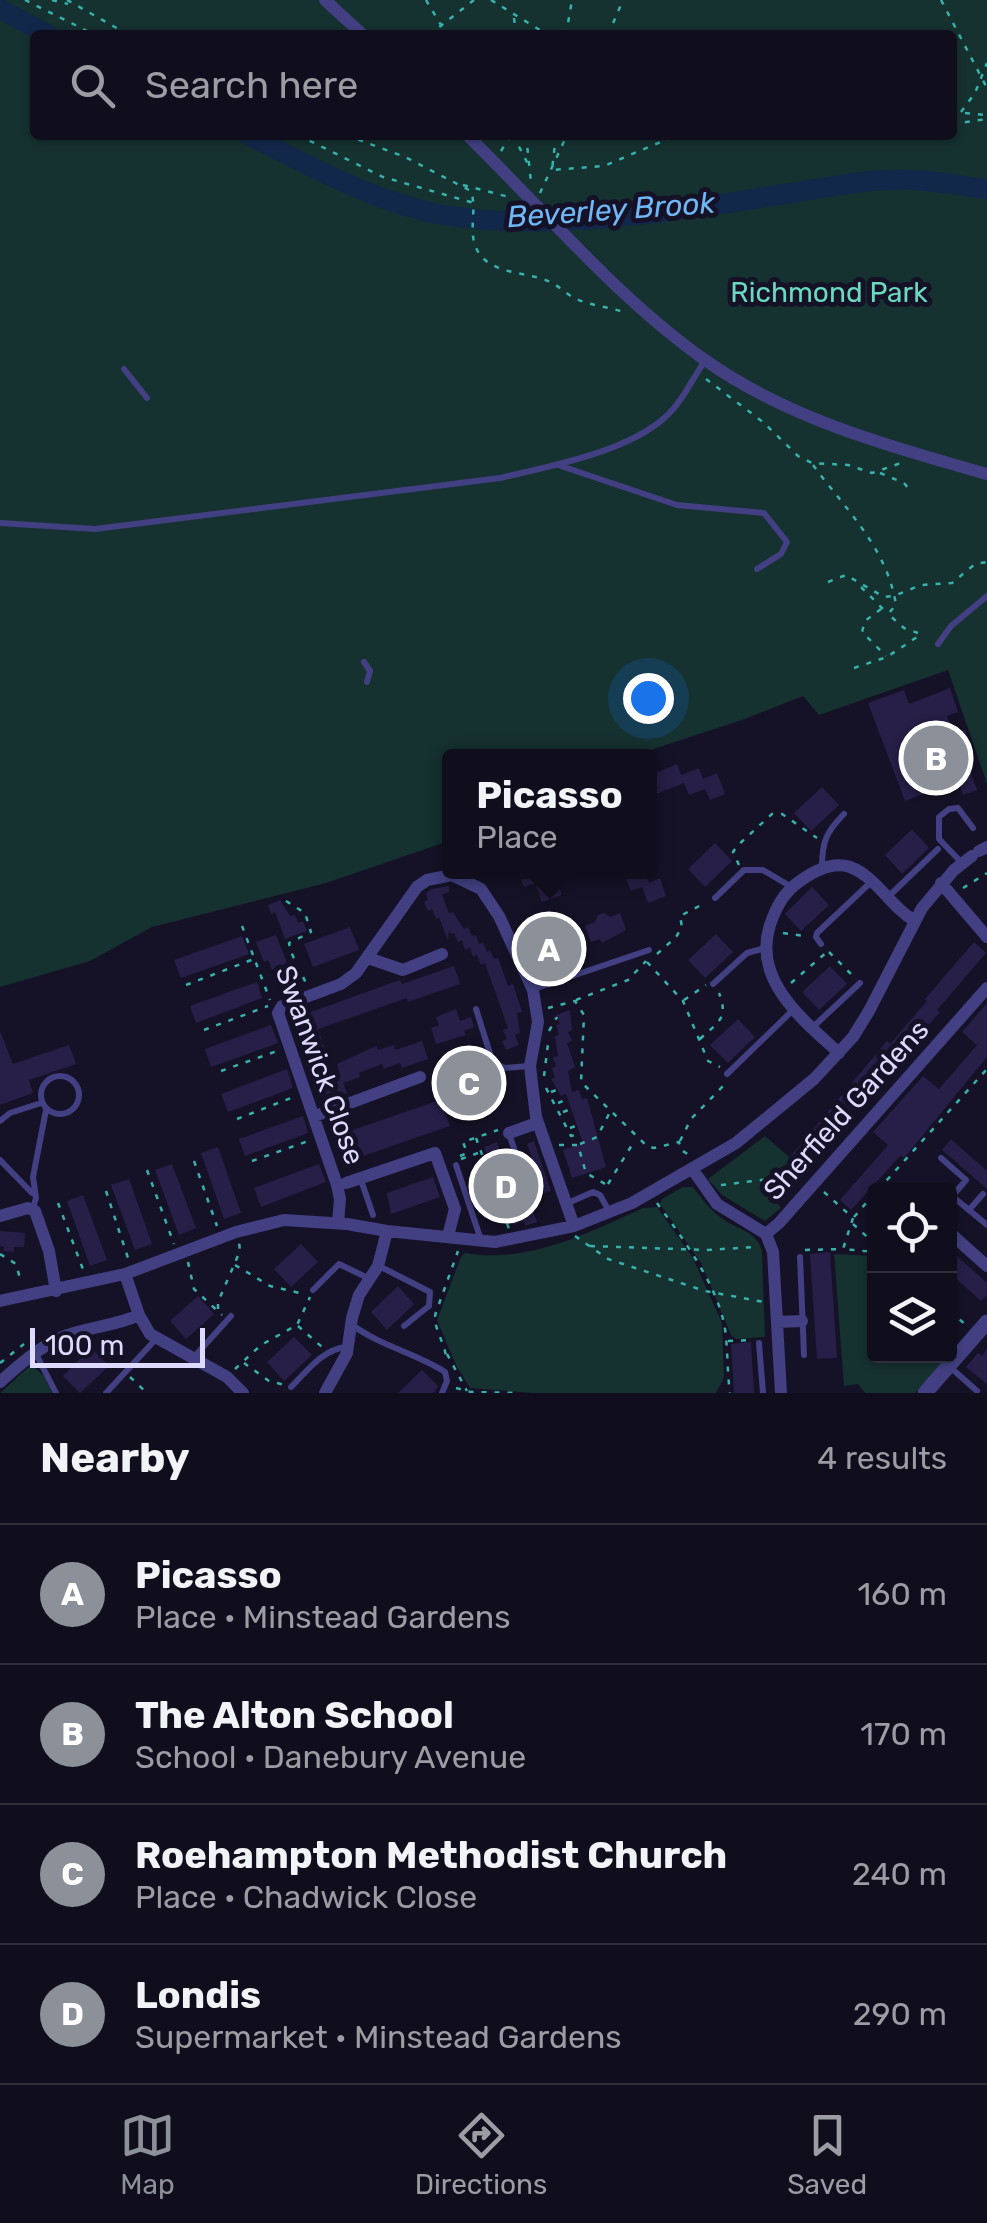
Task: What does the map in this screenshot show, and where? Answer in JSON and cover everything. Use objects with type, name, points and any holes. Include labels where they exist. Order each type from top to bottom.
[{"type":"street","points":[[324,0],[357,30]]},
{"type":"street","points":[[472,140],[632,300],[705,360],[774,401],[810,417],[987,474]]},
{"type":"street","points":[[0,1301],[56,1292],[129,1273],[228,1235],[284,1220],[338,1223],[454,1240],[511,1240],[574,1231],[765,1121],[839,1054],[869,1011],[915,921],[942,883],[975,854]]},
{"type":"street","points":[[839,1054],[793,1010],[774,981],[766,948],[780,900],[791,887],[822,867],[845,865],[872,881],[915,921]]},
{"type":"street","points":[[274,1009],[341,984],[356,973],[417,887],[442,876]]},
{"type":"street","points":[[458,879],[480,890],[499,916],[532,990],[538,1022],[530,1066],[537,1123],[574,1231]]},
{"type":"street","points":[[942,883],[987,936]]},
{"type":"street","points":[[368,958],[402,970],[442,954]]},
{"type":"street","name":"Sherfield Gardens","points":[[693,1165],[706,1190],[731,1214],[769,1239],[987,988]]},
{"type":"street","name":"Swanwick Close","points":[[274,1009],[322,1136],[340,1199],[338,1223]]},
{"type":"street","points":[[314,1116],[420,1077]]},
{"type":"street","points":[[510,1130],[537,1123]]},
{"type":"street","points":[[353,1181],[436,1153],[456,1209],[454,1240]]},
{"type":"street","points":[[0,1216],[33,1210],[49,1251],[56,1292]]},
{"type":"street","points":[[324,1393],[348,1346],[350,1324],[360,1295],[378,1266],[387,1232]]},
{"type":"street","points":[[769,1239],[781,1393]]},
{"type":"street","points":[[957,1239],[987,1266]]},
{"type":"street","points":[[129,1273],[139,1316],[156,1339],[227,1377],[238,1391]]},
{"type":"street","points":[[0,1382],[60,1338],[139,1316]]},
{"type":"street","points":[[778,1322],[802,1321]]},
{"type":"street","points":[[925,1393],[981,1328]]},
{"type":"lane","points":[[0,523],[58,530],[156,524],[500,478],[556,465],[623,442],[654,425],[674,409],[705,360]]},
{"type":"lane","points":[[124,369],[147,398]]},
{"type":"lane","points":[[556,465],[677,505],[764,512],[786,542],[782,554],[757,569]]},
{"type":"lane","points":[[938,644],[951,626],[987,596]]},
{"type":"lane","points":[[364,662],[370,668],[367,682]]},
{"type":"lane","points":[[973,828],[958,808],[940,817],[940,839],[975,854]]},
{"type":"lane","points":[[822,867],[824,840],[844,814]]},
{"type":"lane","points":[[887,898],[938,849]]},
{"type":"lane","points":[[715,898],[744,870],[764,870],[791,887]]},
{"type":"lane","points":[[818,940],[872,881]]},
{"type":"lane","points":[[713,984],[747,953],[766,948]]},
{"type":"lane","points":[[532,990],[649,950]]},
{"type":"lane","points":[[812,1028],[860,983]]},
{"type":"lane","points":[[476,1009],[490,1056],[499,1067]]},
{"type":"lane","points":[[727,1074],[793,1010]]},
{"type":"lane","points":[[499,1067],[530,1066]]},
{"type":"lane","points":[[499,1067],[502,1091]]},
{"type":"lane","points":[[0,1121],[10,1113],[43,1106],[59,1113],[75,1106],[81,1089],[68,1076],[58,1076],[40,1093],[43,1106],[33,1192]]},
{"type":"lane","points":[[510,1130],[531,1197]]},
{"type":"lane","points":[[941,1158],[966,1180],[957,1191]]},
{"type":"lane","points":[[0,1160],[33,1192],[33,1210]]},
{"type":"lane","points":[[456,1165],[481,1240]]},
{"type":"lane","points":[[353,1181],[373,1215]]},
{"type":"lane","points":[[567,1204],[593,1192],[600,1195],[610,1213]]},
{"type":"lane","points":[[969,1210],[983,1194]]},
{"type":"lane","points":[[957,1202],[987,1225]]},
{"type":"lane","points":[[802,1254],[804,1355]]},
{"type":"lane","points":[[312,1293],[339,1264],[370,1280]]},
{"type":"lane","points":[[378,1266],[430,1292],[429,1306],[404,1326]]},
{"type":"lane","points":[[194,1357],[229,1318]]},
{"type":"lane","points":[[350,1324],[394,1349],[431,1363],[446,1376],[442,1393]]},
{"type":"lane","points":[[106,1393],[156,1339]]},
{"type":"lane","points":[[760,1344],[763,1393]]},
{"type":"lane","points":[[291,1387],[328,1352],[348,1346]]},
{"type":"lane","points":[[36,1354],[56,1393]]},
{"type":"lane","points":[[949,1366],[977,1392],[987,1390]]},
{"type":"path","points":[[25,0],[85,30]]},
{"type":"path","points":[[52,0],[68,2],[120,30]]},
{"type":"path","points":[[426,0],[444,30]]},
{"type":"path","points":[[434,30],[474,0]]},
{"type":"path","points":[[491,0],[539,30]]},
{"type":"path","points":[[567,30],[572,0]]},
{"type":"path","points":[[610,30],[622,0]]},
{"type":"path","points":[[941,0],[956,30]]},
{"type":"path","points":[[514,16],[515,30]]},
{"type":"path","points":[[957,31],[987,88]]},
{"type":"path","points":[[961,112],[987,63]]},
{"type":"path","points":[[957,112],[987,117]]},
{"type":"path","points":[[957,123],[987,117]]},
{"type":"path","points":[[308,140],[383,177],[475,203]]},
{"type":"path","points":[[359,140],[404,157],[471,191],[475,203],[474,228]]},
{"type":"path","points":[[494,161],[509,140]]},
{"type":"path","points":[[515,140],[530,168]]},
{"type":"path","points":[[527,140],[534,204]]},
{"type":"path","points":[[552,170],[555,140]]},
{"type":"path","points":[[534,204],[564,140]]},
{"type":"path","points":[[552,170],[604,166],[665,140]]},
{"type":"path","points":[[461,184],[534,204]]},
{"type":"path","points":[[812,463],[880,553],[896,605],[888,614]]},
{"type":"path","points":[[878,472],[904,483],[912,493]]},
{"type":"path","points":[[861,586],[884,597],[894,596],[921,585],[952,584],[975,564],[987,562]]},
{"type":"path","points":[[828,582],[846,576],[861,586],[880,609],[904,628],[919,634],[887,657],[854,668]]},
{"type":"path","points":[[880,609],[865,621],[862,632],[887,657]]},
{"type":"path","points":[[744,870],[734,852],[772,814],[782,814],[810,835],[824,840]]},
{"type":"path","points":[[952,896],[987,873]]},
{"type":"path","points":[[286,900],[306,912],[311,932],[289,943],[292,959],[301,969],[310,995]]},
{"type":"path","name":"Swanwick Close","points":[[242,926],[274,1009]]},
{"type":"path","points":[[768,931],[818,940],[860,983]]},
{"type":"path","points":[[781,993],[828,952]]},
{"type":"path","points":[[186,984],[254,959]]},
{"type":"path","points":[[646,961],[683,1001],[708,1060],[727,1074],[728,1080],[691,1119],[679,1142],[693,1165]]},
{"type":"path","points":[[683,1001],[705,985],[713,984],[725,1008],[721,1020],[699,1039]]},
{"type":"path","points":[[536,1008],[574,1001],[580,1006],[584,1015],[581,1082],[636,1138],[654,1148],[679,1142]]},
{"type":"path","points":[[204,1030],[274,1009]]},
{"type":"path","points":[[557,1016],[549,1032],[544,1083],[562,1113],[586,1172],[607,1185]]},
{"type":"path","points":[[549,1032],[557,1027]]},
{"type":"path","points":[[548,1041],[556,1038]]},
{"type":"path","points":[[221,1070],[288,1047]]},
{"type":"path","points":[[546,1052],[555,1049]]},
{"type":"path","points":[[546,1062],[554,1060]]},
{"type":"path","points":[[884,1183],[987,1069]]},
{"type":"path","points":[[544,1074],[553,1070]]},
{"type":"path","points":[[544,1083],[552,1081]]},
{"type":"path","points":[[549,1093],[559,1090]]},
{"type":"path","points":[[236,1120],[305,1092]]},
{"type":"path","points":[[556,1104],[568,1100]]},
{"type":"path","points":[[562,1113],[574,1108]]},
{"type":"path","points":[[546,1150],[597,1137],[610,1112]]},
{"type":"path","points":[[565,1121],[574,1118]]},
{"type":"path","points":[[568,1128],[581,1124]]},
{"type":"path","points":[[440,1163],[468,1153],[463,1142],[510,1130]]},
{"type":"path","points":[[572,1136],[580,1134]]},
{"type":"path","points":[[252,1161],[322,1136]]},
{"type":"path","points":[[476,1138],[511,1240]]},
{"type":"path","points":[[600,1195],[636,1138]]},
{"type":"path","points":[[194,1161],[228,1235],[240,1251],[218,1310]]},
{"type":"path","points":[[146,1170],[194,1289],[212,1308],[229,1318]]},
{"type":"path","points":[[706,1190],[805,1175],[867,1235]]},
{"type":"path","points":[[106,1192],[129,1273]]},
{"type":"path","points":[[656,1200],[690,1250],[712,1292],[725,1326],[730,1393]]},
{"type":"path","points":[[843,1249],[853,1220],[867,1203]]},
{"type":"path","points":[[58,1204],[89,1284]]},
{"type":"path","points":[[574,1231],[608,1259],[712,1292],[776,1304]]},
{"type":"path","points":[[588,1246],[736,1249],[769,1239]]},
{"type":"path","points":[[454,1240],[456,1264],[434,1318],[446,1353],[468,1392]]},
{"type":"path","points":[[802,1254],[843,1249],[867,1251]]},
{"type":"path","points":[[0,1254],[20,1270],[19,1296]]},
{"type":"path","points":[[227,1377],[261,1345],[297,1325],[312,1293],[270,1286],[234,1265]]},
{"type":"path","points":[[957,1314],[981,1328]]},
{"type":"path","points":[[297,1325],[328,1352]]},
{"type":"path","points":[[726,1341],[758,1340],[760,1344]]},
{"type":"path","points":[[446,1353],[446,1376],[459,1390],[520,1393]]},
{"type":"path","points":[[242,1361],[269,1381],[291,1387]]},
{"type":"path","points":[[126,1372],[146,1393]]},
{"type":"green space","name":"Richmond Park","points":[[0,0],[987,0],[987,784],[948,670],[819,715],[803,696],[653,749],[442,749],[442,843],[326,883],[152,927],[90,961],[0,987]]},
{"type":"green space","points":[[765,1136],[804,1170],[776,1201],[781,1208],[765,1221],[722,1195],[708,1179]]},
{"type":"green space","points":[[683,1187],[693,1187],[715,1212],[759,1244],[765,1337],[736,1339],[731,1335],[701,1263],[660,1204]]},
{"type":"green space","points":[[657,1207],[693,1258],[722,1323],[724,1378],[716,1393],[532,1393],[470,1388],[437,1320],[465,1253],[512,1254],[535,1250],[643,1208]]},
{"type":"green space","points":[[834,1254],[867,1256],[867,1363],[943,1363],[915,1393],[865,1393],[858,1384],[844,1386]]},
{"type":"green space","points":[[31,1365],[43,1375],[52,1393],[0,1393]]},
{"type":"building","points":[[950,688],[958,712],[947,716],[954,734],[965,730],[973,752],[964,755],[977,790],[963,795],[955,772],[927,782],[931,791],[905,801],[868,703],[904,690],[909,704]]},
{"type":"building","points":[[677,764],[681,775],[699,768],[703,779],[717,773],[725,794],[710,800],[705,789],[689,795],[684,783],[657,794],[657,773]]},
{"type":"building","points":[[822,787],[839,805],[811,831],[794,813]]},
{"type":"building","points":[[912,829],[929,848],[902,874],[885,855]]},
{"type":"building","points":[[715,843],[732,861],[705,887],[688,869]]},
{"type":"building","points":[[660,878],[666,896],[648,903],[642,887],[631,891],[626,879],[648,879],[649,883]]},
{"type":"building","points":[[521,879],[556,879],[562,895],[542,902],[535,883],[524,887]]},
{"type":"building","points":[[449,886],[449,892],[442,895],[449,913],[453,912],[464,929],[468,927],[472,936],[476,935],[479,944],[483,942],[494,959],[498,958],[508,986],[513,984],[522,1012],[517,1013],[520,1033],[515,1035],[519,1045],[506,1050],[502,1041],[507,1039],[503,1030],[508,1028],[485,963],[481,965],[477,955],[473,957],[470,948],[465,950],[462,940],[458,942],[449,930],[448,941],[439,917],[436,919],[432,909],[428,911],[424,902],[431,889]]},
{"type":"building","points":[[812,887],[829,905],[801,931],[785,914]]},
{"type":"building","points":[[280,900],[290,916],[295,915],[298,923],[303,921],[307,931],[285,939],[275,912],[271,914],[268,905]]},
{"type":"building","points":[[604,913],[611,917],[620,913],[626,930],[602,943],[600,939],[591,942],[585,926]]},
{"type":"building","points":[[556,917],[575,968],[540,980],[522,929]]},
{"type":"building","points":[[350,927],[359,950],[313,967],[304,944]]},
{"type":"building","points":[[716,934],[733,952],[705,978],[688,960]]},
{"type":"building","points":[[276,935],[287,963],[290,962],[293,972],[297,970],[300,980],[296,981],[299,989],[286,994],[275,968],[272,970],[268,960],[264,962],[256,942]]},
{"type":"building","points":[[242,936],[249,954],[181,978],[174,960]]},
{"type":"building","points":[[974,942],[986,953],[937,1010],[940,1012],[902,1055],[899,1052],[802,1168],[790,1157]]},
{"type":"building","points":[[454,966],[460,984],[318,1029],[325,1049],[307,1056],[294,1018],[400,980],[402,984]]},
{"type":"building","points":[[830,966],[847,984],[819,1010],[802,992]]},
{"type":"building","points":[[257,982],[262,998],[196,1023],[190,1006]]},
{"type":"building","points":[[987,1003],[987,1057],[904,1158],[901,1155],[876,1183],[867,1183],[867,1192],[851,1210],[840,1200],[888,1145],[873,1132],[923,1076],[939,1089],[977,1045],[962,1032]]},
{"type":"building","points":[[456,1009],[460,1021],[471,1017],[474,1027],[464,1031],[466,1035],[436,1044],[431,1028],[439,1025],[436,1017]]},
{"type":"building","points":[[570,1010],[572,1030],[568,1032],[572,1041],[567,1043],[575,1067],[568,1071],[572,1092],[579,1090],[582,1099],[587,1098],[606,1167],[572,1178],[563,1150],[583,1143],[566,1094],[561,1096],[551,1079],[555,1078],[553,1057],[558,1056],[555,1036],[559,1035],[556,1025],[560,1024],[556,1015]]},
{"type":"building","points":[[738,1019],[755,1037],[728,1063],[710,1045]]},
{"type":"building","points":[[271,1025],[278,1043],[211,1067],[205,1049]]},
{"type":"building","points":[[0,1031],[13,1064],[69,1045],[76,1064],[29,1080],[33,1093],[0,1105]]},
{"type":"building","points":[[422,1041],[428,1059],[402,1068],[400,1063],[384,1069],[382,1064],[359,1073],[360,1077],[343,1083],[347,1093],[325,1102],[319,1083],[340,1075],[337,1064],[376,1046],[378,1050],[394,1045],[395,1050]]},
{"type":"building","points":[[469,1059],[485,1101],[469,1107],[454,1064]]},
{"type":"building","points":[[287,1069],[293,1088],[228,1112],[221,1094]]},
{"type":"building","points":[[440,1100],[450,1126],[343,1163],[337,1144],[353,1138],[350,1131]]},
{"type":"building","points":[[303,1116],[308,1133],[245,1156],[239,1139]]},
{"type":"building","points":[[951,1139],[987,1171],[987,1189],[942,1150]]},
{"type":"building","points":[[534,1141],[551,1191],[544,1193],[527,1144]]},
{"type":"building","points":[[497,1142],[520,1207],[527,1204],[537,1222],[514,1225],[484,1147]]},
{"type":"building","points":[[218,1147],[241,1213],[224,1219],[201,1153]]},
{"type":"building","points":[[172,1164],[196,1228],[179,1235],[155,1170]]},
{"type":"building","points":[[319,1164],[326,1182],[261,1207],[254,1188]]},
{"type":"building","points":[[433,1177],[440,1197],[391,1214],[387,1193]]},
{"type":"building","points":[[129,1179],[152,1244],[135,1250],[111,1185]]},
{"type":"building","points":[[83,1195],[107,1260],[90,1266],[67,1201]]},
{"type":"building","points":[[0,1231],[25,1233],[24,1247],[4,1251]]},
{"type":"building","points":[[301,1244],[318,1262],[291,1287],[274,1269]]},
{"type":"building","points":[[830,1252],[837,1358],[817,1359],[810,1254]]},
{"type":"building","points":[[957,1256],[987,1283],[987,1295],[981,1301],[957,1279]]},
{"type":"building","points":[[398,1286],[414,1304],[387,1330],[371,1312]]},
{"type":"building","points":[[198,1296],[214,1314],[186,1339],[170,1321]]},
{"type":"building","points":[[294,1337],[312,1355],[284,1381],[267,1362]]},
{"type":"building","points":[[751,1342],[754,1393],[734,1393],[731,1344]]},
{"type":"building","points":[[91,1348],[109,1366],[80,1393],[63,1376]]},
{"type":"building","points":[[987,1349],[987,1384],[966,1367]]},
{"type":"building","points":[[422,1370],[438,1386],[434,1393],[398,1393]]},
{"type":"waterway","name":"Beverley Brook","points":[[0,9],[40,30]]},
{"type":"waterway","name":"Beverley Brook","points":[[258,140],[393,202],[444,215],[486,220],[618,217],[877,181],[926,181],[987,189]]},
{"type":"place","name":"The Alton School","points":[[936,758]]},
{"type":"place","name":"Picasso","points":[[549,949]]},
{"type":"place","name":"Roehampton Methodist Church","points":[[469,1083]]},
{"type":"place","name":"Londis","points":[[506,1186]]}]
